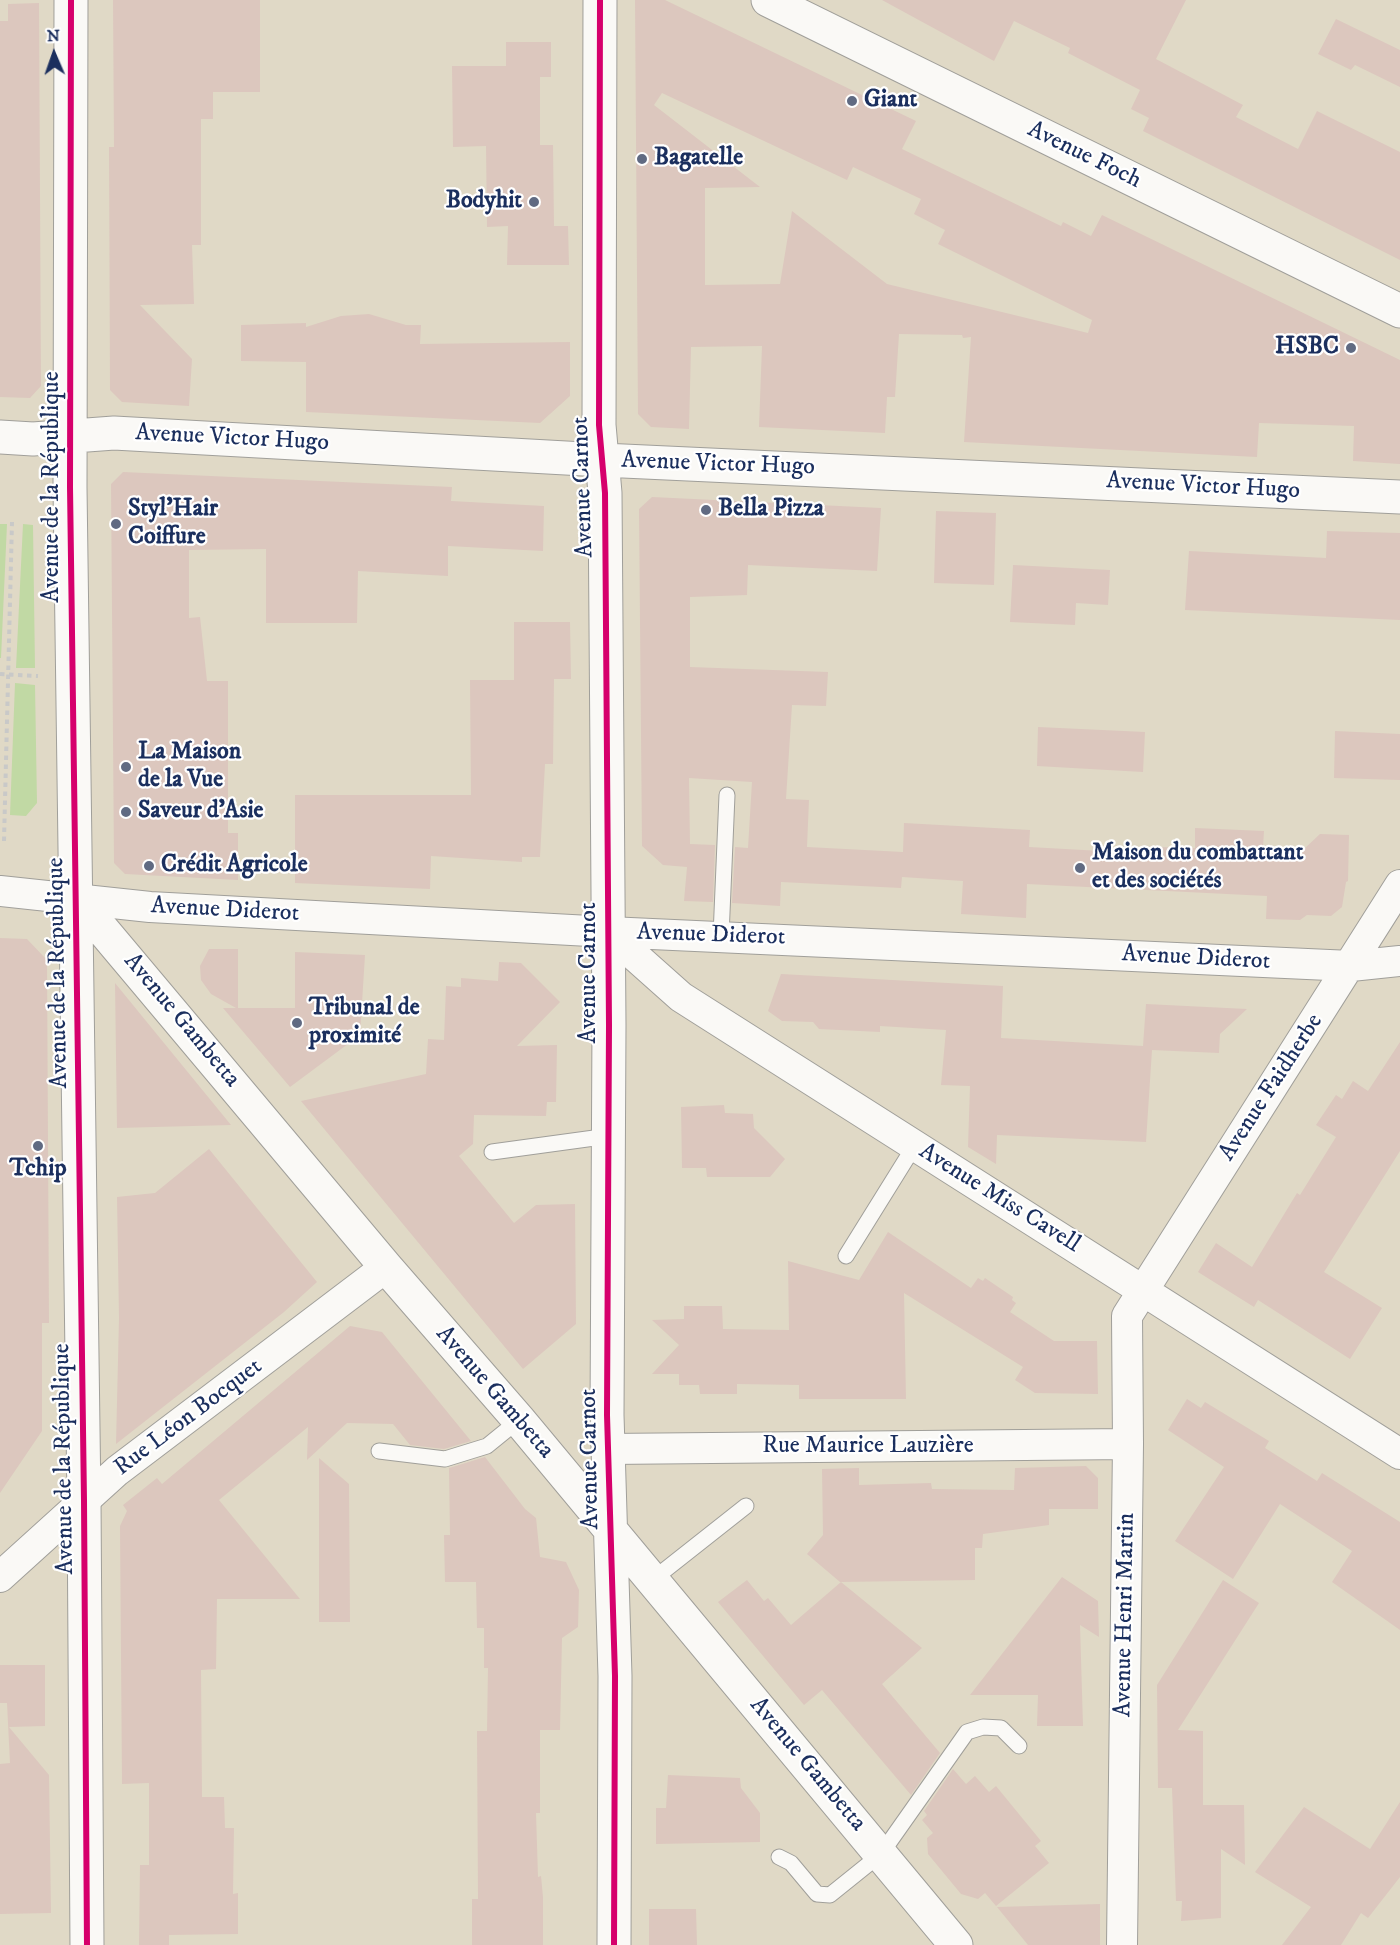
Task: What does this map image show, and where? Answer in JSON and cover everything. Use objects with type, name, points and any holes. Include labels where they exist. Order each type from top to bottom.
[{"type":"street","name":"Avenue de la République","points":[[71,0],[70,436],[84,1500],[87,1945]]},
{"type":"street","name":"Avenue Carnot","points":[[600,0],[599,424],[605,493],[609,1136],[608,1449],[615,1676],[614,1945]]},
{"type":"street","name":"Avenue Foch","points":[[768,0],[1400,311]]},
{"type":"street","name":"Avenue Victor Hugo","points":[[0,437],[33,439],[114,433],[602,460],[1400,497]]},
{"type":"street","name":"Avenue Faidherbe","points":[[1142,1289],[1351,966],[1400,885]]},
{"type":"street","name":"Avenue Diderot","points":[[0,891],[150,907],[608,932],[1351,966],[1400,961]]},
{"type":"street","name":"Avenue Gambetta","points":[[76,898],[386,1267],[519,1420],[957,1945]]},
{"type":"street","name":"Avenue Miss Cavell","points":[[608,932],[681,997],[1400,1454]]},
{"type":"street","name":"Rue Léon Bocquet","points":[[0,1577],[55,1530],[117,1471],[386,1267]]},
{"type":"street","name":"Avenue Henri Martin","points":[[1122,1945],[1128,1444],[1127,1316],[1142,1289]]},
{"type":"street","name":"Rue Maurice Lauzière","points":[[608,1449],[1128,1444]]},
{"type":"lane","points":[[721,936],[727,795]]},
{"type":"lane","points":[[492,1152],[609,1136]]},
{"type":"lane","points":[[846,1256],[915,1145]]},
{"type":"lane","points":[[379,1451],[445,1459],[486,1446],[519,1420]]},
{"type":"lane","points":[[651,1581],[746,1506]]},
{"type":"lane","points":[[779,1857],[791,1863],[818,1894],[830,1895],[881,1854],[967,1732],[983,1727],[1001,1728],[1019,1746]]},
{"type":"path","points":[[4,841],[12,522]]},
{"type":"path","points":[[0,674],[40,676]]},
{"type":"green space","points":[[0,524],[7,524],[1,658],[0,658]]},
{"type":"green space","points":[[23,524],[33,525],[35,668],[16,668]]},
{"type":"green space","points":[[15,683],[35,685],[37,803],[26,816],[10,815]]},
{"type":"building","points":[[113,0],[260,0],[260,92],[213,92],[213,119],[201,119],[201,245],[192,245],[194,304],[140,305],[192,359],[189,406],[122,402],[110,390],[109,147],[114,147]]},
{"type":"building","points":[[635,0],[665,0],[916,121],[902,149],[1061,226],[1063,222],[1091,236],[1102,215],[1400,360],[1400,464],[1353,461],[1354,426],[1259,423],[1257,457],[964,442],[971,337],[963,338],[962,335],[899,334],[895,397],[887,397],[885,433],[759,427],[762,346],[691,347],[689,429],[651,427],[638,414]],"holes":[[[662,93],[847,180],[853,167],[921,199],[914,214],[945,230],[938,244],[1092,320],[1088,333],[887,284],[792,211],[780,284],[705,285],[705,188],[760,187],[654,105]]]},
{"type":"building","points":[[882,0],[1186,0],[1156,59],[1243,105],[1236,117],[1298,149],[1317,111],[1400,152],[1400,260],[1143,131],[1149,118],[1131,109],[1140,90],[1068,53],[1070,48],[1014,21],[994,61]]},
{"type":"building","points":[[39,3],[41,386],[30,398],[0,397],[0,21],[8,21],[8,4]]},
{"type":"building","points":[[1336,19],[1400,50],[1400,87],[1355,65],[1351,70],[1318,54]]},
{"type":"building","points":[[506,42],[551,42],[551,77],[540,77],[540,145],[553,145],[554,226],[568,226],[569,265],[507,265],[508,226],[487,227],[486,146],[453,147],[452,66],[506,66]]},
{"type":"building","points":[[369,314],[406,325],[421,325],[420,344],[570,342],[570,396],[540,423],[306,412],[306,362],[241,361],[241,325],[306,323],[306,327],[341,316]]},
{"type":"building","points":[[123,472],[452,487],[451,501],[544,506],[543,551],[448,546],[448,576],[358,571],[357,623],[266,623],[266,549],[189,550],[189,618],[200,617],[207,681],[228,681],[228,833],[238,833],[238,880],[125,874],[114,863],[111,484]]},
{"type":"building","points":[[652,497],[881,508],[877,571],[748,565],[747,595],[690,597],[690,667],[828,672],[826,706],[792,705],[786,799],[809,800],[807,847],[903,852],[904,823],[1030,830],[1029,847],[1156,854],[1156,847],[1195,848],[1195,828],[1264,831],[1263,847],[1304,849],[1320,834],[1349,835],[1348,881],[1342,907],[1331,916],[1307,915],[1300,920],[1266,919],[1267,896],[1027,884],[1026,918],[961,914],[963,881],[902,877],[901,888],[781,882],[780,906],[732,903],[735,847],[748,848],[752,782],[689,778],[690,844],[715,845],[713,902],[684,901],[687,867],[663,865],[642,846],[639,509]]},
{"type":"building","points":[[936,511],[996,513],[994,585],[934,583]]},
{"type":"building","points":[[1327,531],[1400,533],[1400,620],[1185,610],[1189,551],[1326,558]]},
{"type":"building","points":[[1013,565],[1110,570],[1108,605],[1076,603],[1075,625],[1010,622]]},
{"type":"building","points":[[514,622],[570,622],[571,679],[554,679],[553,764],[545,764],[540,857],[522,857],[522,862],[431,856],[430,889],[295,883],[295,795],[471,795],[470,680],[514,680]]},
{"type":"building","points":[[1038,727],[1145,732],[1143,772],[1037,766]]},
{"type":"building","points":[[1335,731],[1400,734],[1400,780],[1334,778]]},
{"type":"building","points":[[0,938],[27,939],[47,960],[49,1323],[42,1323],[42,1431],[0,1493]]},
{"type":"building","name":"Tribunal de proximité","points":[[209,949],[238,949],[238,1008],[295,1008],[295,952],[365,955],[360,1035],[290,1087],[223,1008],[236,1008],[211,994],[201,980],[200,966]]},
{"type":"building","points":[[499,962],[521,963],[560,1002],[517,1046],[557,1045],[556,1102],[547,1102],[546,1116],[474,1115],[473,1144],[459,1156],[514,1223],[536,1205],[575,1204],[576,1324],[523,1369],[301,1101],[426,1074],[428,1039],[444,1040],[446,986],[461,987],[461,978],[498,981]]},
{"type":"building","points":[[781,974],[1003,986],[1001,1038],[1143,1046],[1146,1004],[1247,1009],[1220,1034],[1219,1053],[1152,1050],[1146,1142],[997,1135],[996,1164],[968,1147],[970,1086],[941,1085],[946,1030],[880,1026],[880,1032],[819,1029],[813,1022],[782,1021],[768,1011]]},
{"type":"building","points":[[115,983],[164,1043],[231,1125],[117,1128]]},
{"type":"building","points":[[1400,1042],[1400,1151],[1324,1272],[1382,1308],[1350,1359],[1258,1300],[1254,1307],[1198,1272],[1216,1243],[1252,1267],[1297,1193],[1300,1195],[1336,1137],[1316,1125],[1336,1095],[1342,1099],[1353,1081],[1368,1091]]},
{"type":"building","points":[[724,1105],[725,1113],[753,1114],[754,1128],[785,1159],[770,1177],[707,1177],[706,1168],[682,1168],[681,1107]]},
{"type":"building","points":[[209,1149],[317,1282],[284,1312],[116,1444],[119,1318],[117,1197],[155,1193]]},
{"type":"building","points":[[888,1232],[971,1288],[978,1278],[983,1281],[985,1278],[1013,1297],[1012,1300],[1016,1303],[1010,1312],[1054,1341],[1097,1341],[1098,1394],[1035,1393],[1015,1380],[1023,1367],[904,1293],[906,1399],[799,1399],[799,1385],[737,1384],[737,1394],[700,1394],[699,1385],[679,1385],[679,1374],[652,1374],[679,1345],[652,1320],[684,1319],[684,1306],[722,1306],[723,1329],[789,1330],[788,1261],[859,1280]]},
{"type":"building","points":[[350,1326],[382,1332],[471,1441],[444,1449],[410,1445],[393,1424],[347,1423],[307,1460],[308,1427],[219,1500],[300,1599],[217,1599],[216,1669],[201,1670],[202,1797],[224,1797],[225,1828],[234,1828],[233,1894],[238,1893],[238,1934],[169,1935],[169,1945],[139,1945],[140,1865],[149,1865],[149,1783],[122,1784],[120,1526],[127,1511],[123,1505],[157,1478],[162,1484]]},
{"type":"building","points":[[1187,1399],[1201,1408],[1205,1402],[1269,1441],[1265,1448],[1317,1481],[1322,1473],[1400,1522],[1400,1630],[1332,1582],[1352,1551],[1280,1504],[1233,1579],[1175,1541],[1224,1467],[1168,1430]]},
{"type":"building","points":[[485,1457],[525,1509],[536,1518],[540,1557],[566,1562],[579,1590],[578,1627],[562,1638],[560,1730],[540,1730],[540,1813],[536,1813],[538,1877],[541,1876],[543,1897],[543,1945],[472,1945],[472,1899],[478,1899],[477,1731],[487,1731],[488,1668],[484,1668],[484,1628],[477,1628],[476,1582],[445,1582],[444,1535],[450,1535],[449,1468]]},
{"type":"building","points":[[319,1458],[349,1484],[350,1622],[319,1622]]},
{"type":"building","points":[[1086,1466],[1098,1478],[1098,1509],[1049,1509],[1049,1525],[983,1534],[982,1548],[975,1548],[975,1580],[840,1582],[807,1554],[823,1535],[822,1469],[859,1468],[859,1485],[931,1483],[932,1489],[1014,1490],[1015,1468]]},
{"type":"building","points":[[1062,1577],[1098,1601],[1099,1637],[1080,1625],[1083,1726],[1037,1726],[1038,1695],[970,1695]]},
{"type":"building","points":[[747,1580],[764,1601],[768,1598],[791,1625],[841,1582],[922,1648],[882,1684],[940,1753],[911,1795],[822,1690],[804,1705],[718,1602]]},
{"type":"building","points":[[1223,1580],[1259,1603],[1178,1730],[1203,1731],[1203,1805],[1244,1805],[1245,1865],[1221,1849],[1221,1918],[1181,1921],[1182,1901],[1176,1901],[1172,1788],[1158,1788],[1157,1685]]},
{"type":"building","points":[[0,1665],[45,1665],[45,1726],[9,1727],[49,1775],[51,1913],[0,1914],[0,1764],[10,1763],[7,1703],[0,1703]]},
{"type":"building","points":[[953,1769],[966,1784],[975,1776],[989,1792],[996,1786],[1041,1841],[1035,1846],[1049,1863],[996,1906],[985,1893],[978,1899],[961,1894],[928,1854],[927,1838],[933,1833],[922,1820],[927,1815],[924,1811]]},
{"type":"building","points":[[668,1775],[740,1778],[741,1788],[760,1813],[760,1842],[656,1844],[656,1808],[666,1808]]},
{"type":"building","points":[[1400,1802],[1400,1877],[1368,1918],[1361,1913],[1341,1945],[1282,1945],[1311,1907],[1255,1872],[1304,1807],[1370,1849]]},
{"type":"building","points":[[1100,1904],[1100,1945],[1028,1945],[997,1907]]},
{"type":"building","points":[[649,1909],[696,1909],[697,1945],[649,1945]]},
{"type":"cycle path","points":[[71,0],[70,487],[84,1500],[87,1945]]},
{"type":"cycle path","points":[[600,0],[599,425],[605,493],[609,1025],[607,1415],[615,1676],[614,1945]]},
{"type":"place","name":"Giant","points":[[852,101]]},
{"type":"place","name":"Bagatelle","points":[[642,159]]},
{"type":"place","name":"Bodyhit","points":[[534,202]]},
{"type":"place","name":"HSBC","points":[[1351,348]]},
{"type":"place","name":"Bella Pizza","points":[[706,510]]},
{"type":"place","name":"Styl'Hair Coiffure","points":[[116,524]]},
{"type":"place","name":"La Maison de la Vue","points":[[126,767]]},
{"type":"place","name":"Saveur d'Asie","points":[[126,812]]},
{"type":"place","name":"Crédit Agricole","points":[[149,866]]},
{"type":"place","name":"Maison du combattant et des sociétés","points":[[1080,868]]},
{"type":"place","name":"Tribunal de proximité","points":[[297,1023]]},
{"type":"place","name":"Tchip","points":[[38,1146]]}]
